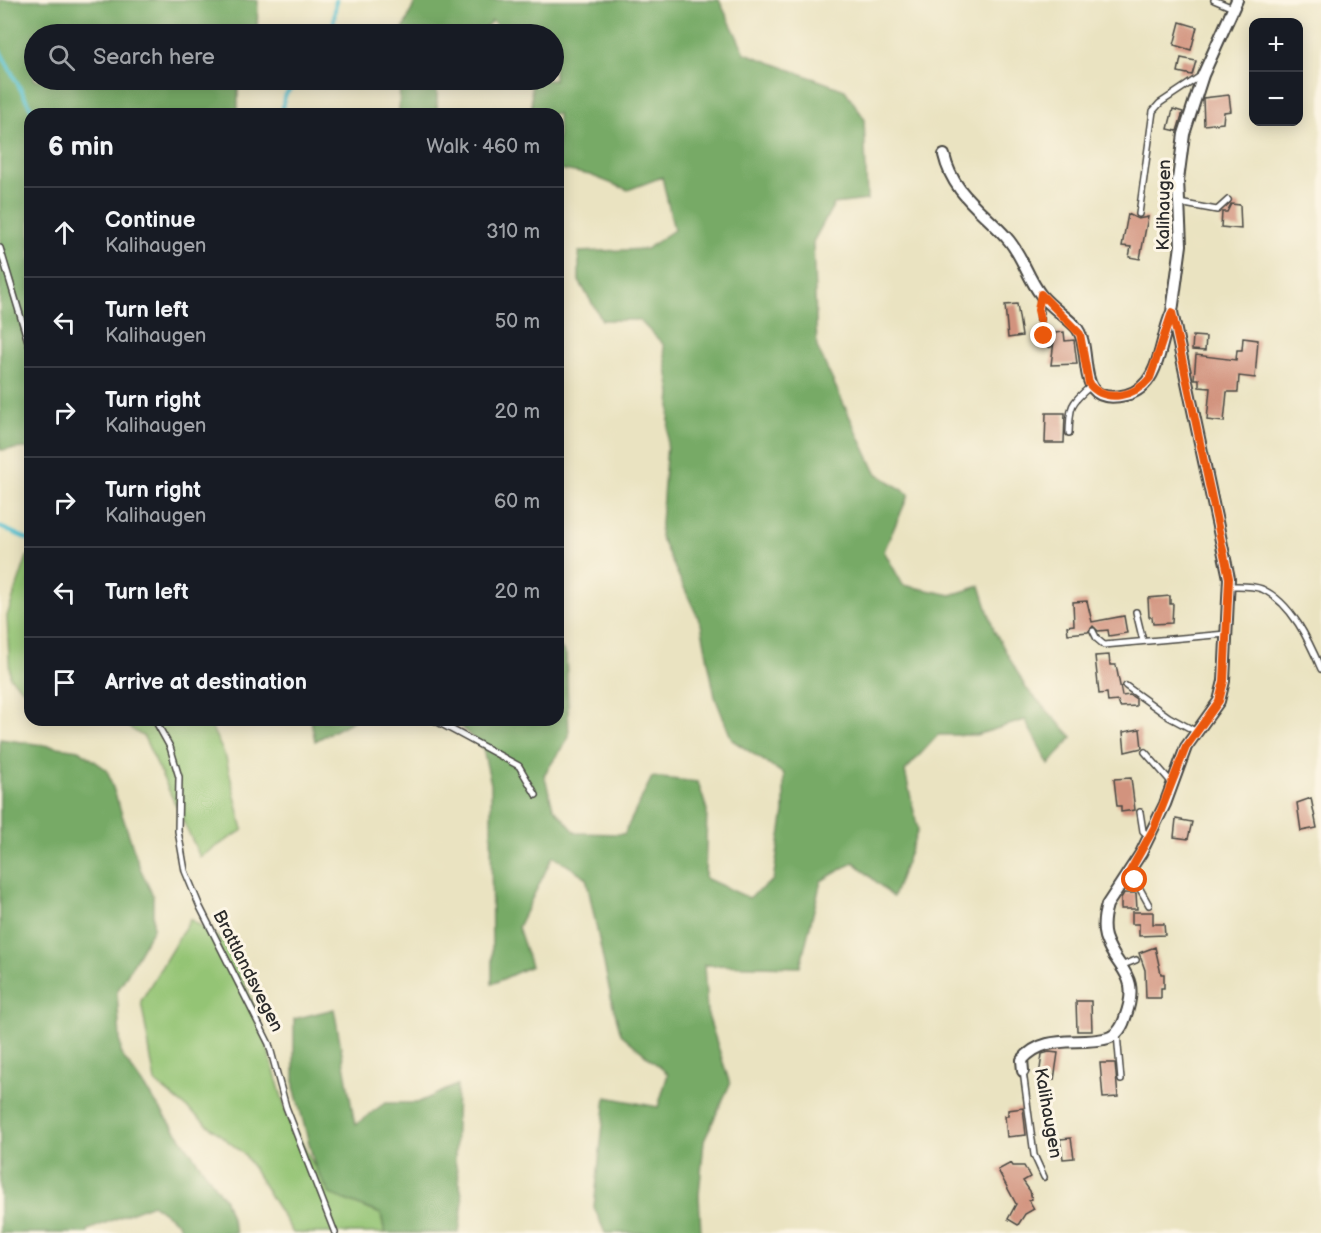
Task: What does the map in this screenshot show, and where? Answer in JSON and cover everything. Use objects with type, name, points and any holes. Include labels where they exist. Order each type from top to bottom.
[{"type":"street","name":"Kalihaugen","points":[[1091,386],[1103,394],[1114,396],[1134,392],[1143,386],[1155,369],[1165,326],[1172,312],[1181,245],[1178,180],[1184,134],[1203,75],[1235,4]]},
{"type":"street","points":[[944,155],[948,174],[955,185],[1007,237],[1041,294],[1080,334],[1087,377],[1091,386]]},
{"type":"street","name":"Kalihaugen","points":[[1023,1071],[1022,1060],[1035,1047],[1074,1039],[1102,1040],[1117,1033],[1130,1005],[1131,992],[1123,965],[1106,938],[1104,916],[1114,891],[1130,871],[1149,837],[1195,731],[1213,711],[1222,692],[1229,586],[1226,563],[1172,312]]},
{"type":"lane","points":[[1214,0],[1235,4]]},
{"type":"lane","points":[[1139,214],[1153,111],[1160,102],[1203,75]]},
{"type":"lane","points":[[1179,203],[1216,210],[1228,200]]},
{"type":"lane","points":[[0,249],[24,328]]},
{"type":"lane","points":[[1041,294],[1040,323],[1050,344]]},
{"type":"lane","points":[[1069,433],[1070,409],[1073,401],[1091,386]]},
{"type":"lane","points":[[1229,586],[1261,589],[1276,600],[1299,624],[1321,669]]},
{"type":"lane","points":[[1136,612],[1143,641]]},
{"type":"lane","points":[[1093,631],[1104,645],[1226,634]]},
{"type":"lane","points":[[1126,686],[1169,717],[1195,731]]},
{"type":"lane","name":"Brattlandsvegen","points":[[158,726],[170,747],[179,777],[178,831],[185,871],[200,907],[269,1044],[286,1107],[335,1233]]},
{"type":"lane","points":[[445,726],[519,766],[536,795]]},
{"type":"lane","points":[[1145,752],[1172,783]]},
{"type":"lane","points":[[1140,812],[1143,831],[1149,837]]},
{"type":"lane","points":[[1130,871],[1149,905]]},
{"type":"lane","points":[[1123,965],[1136,960]]},
{"type":"lane","points":[[1117,1033],[1121,1080]]},
{"type":"lane","name":"Kalihaugen","points":[[1023,1071],[1034,1155],[1044,1177]]},
{"type":"green space","points":[[0,0],[258,0],[257,24],[24,24],[24,90],[238,90],[238,108],[24,108],[24,448],[0,450]]},
{"type":"green space","points":[[416,0],[719,0],[745,53],[845,90],[864,118],[867,200],[834,204],[813,242],[817,347],[876,473],[909,494],[884,551],[903,585],[951,595],[980,586],[994,630],[1026,688],[1072,737],[1049,765],[1025,720],[976,735],[938,735],[905,771],[918,830],[893,897],[854,862],[821,881],[800,967],[704,965],[707,1012],[730,1084],[704,1141],[699,1195],[701,1233],[605,1233],[594,1207],[606,1097],[658,1107],[668,1074],[621,1034],[612,1002],[586,877],[553,856],[518,927],[531,966],[492,984],[491,784],[483,749],[461,726],[564,726],[564,652],[566,655],[569,737],[544,775],[553,807],[576,833],[624,834],[652,777],[698,782],[707,810],[705,878],[749,898],[773,880],[784,812],[784,774],[732,740],[715,697],[701,624],[660,536],[671,393],[663,344],[639,320],[602,320],[579,281],[579,252],[646,249],[674,230],[662,177],[628,190],[590,175],[564,170],[564,108],[532,108],[531,90],[564,90],[564,24],[496,24],[492,21],[489,24],[405,24]]},
{"type":"green space","points":[[400,90],[437,90],[437,108],[399,108]]},
{"type":"green space","points":[[24,566],[24,690],[10,677],[7,616]]},
{"type":"green space","points":[[127,726],[211,726],[226,758],[243,830],[200,857],[144,737]]},
{"type":"green space","points":[[312,726],[343,726],[315,741]]},
{"type":"green space","points":[[0,739],[79,750],[107,770],[140,868],[153,896],[153,929],[117,992],[121,1054],[225,1200],[236,1233],[182,1233],[178,1223],[152,1204],[88,1230],[88,1233],[0,1233]]},
{"type":"green space","points":[[190,919],[228,944],[257,1012],[288,1118],[330,1194],[381,1214],[385,1233],[293,1233],[245,1155],[155,1082],[141,1001]]},
{"type":"green space","points":[[334,1009],[355,1125],[385,1103],[417,1103],[457,1085],[455,1161],[463,1200],[459,1233],[385,1233],[381,1214],[330,1194],[315,1166],[294,1087],[294,1019]]},
{"type":"building","points":[[1180,22],[1197,27],[1191,50],[1174,45]]},
{"type":"building","points":[[1181,58],[1196,61],[1192,75],[1178,72]]},
{"type":"building","points":[[1229,95],[1231,111],[1224,112],[1223,123],[1204,125],[1203,98]]},
{"type":"building","points":[[1173,109],[1183,112],[1177,131],[1168,129]]},
{"type":"building","points":[[1231,204],[1240,205],[1241,229],[1221,227],[1222,212],[1227,212]]},
{"type":"building","points":[[1128,214],[1138,219],[1148,217],[1140,259],[1129,257],[1131,247],[1122,246]]},
{"type":"building","points":[[1017,304],[1022,336],[1008,338],[1005,305]]},
{"type":"building","points":[[1064,332],[1065,341],[1074,340],[1077,364],[1051,365],[1055,333]]},
{"type":"building","points":[[1193,336],[1206,337],[1205,351],[1192,350]]},
{"type":"building","points":[[1243,338],[1258,340],[1255,378],[1239,376],[1238,392],[1227,392],[1224,422],[1207,420],[1210,388],[1199,387],[1199,379],[1194,379],[1196,355],[1236,360],[1237,350],[1242,350]]},
{"type":"building","points":[[1046,413],[1065,413],[1064,443],[1045,443]]},
{"type":"building","points":[[1170,596],[1170,604],[1173,604],[1172,623],[1153,624],[1152,617],[1149,617],[1148,598]]},
{"type":"building","points":[[1087,601],[1092,622],[1124,616],[1127,633],[1109,636],[1108,630],[1098,631],[1093,626],[1088,632],[1068,634],[1067,626],[1074,625],[1073,602]]},
{"type":"building","points":[[1109,655],[1110,665],[1116,665],[1122,696],[1130,695],[1136,699],[1136,706],[1120,707],[1118,701],[1108,702],[1107,693],[1099,694],[1095,656]]},
{"type":"building","points":[[1140,729],[1142,748],[1125,752],[1123,732]]},
{"type":"building","points":[[1131,778],[1135,810],[1121,812],[1121,806],[1117,806],[1114,779]]},
{"type":"building","points":[[1311,798],[1317,828],[1301,831],[1297,803]]},
{"type":"building","points":[[1176,819],[1192,822],[1188,839],[1174,837]]},
{"type":"building","points":[[1124,893],[1136,893],[1137,909],[1121,909],[1121,898]]},
{"type":"building","points":[[1132,912],[1153,912],[1153,924],[1164,924],[1165,935],[1139,936],[1139,924],[1132,924]]},
{"type":"building","points":[[1155,947],[1161,974],[1164,974],[1164,988],[1161,988],[1161,998],[1146,998],[1145,970],[1139,953]]},
{"type":"building","points":[[1076,1001],[1091,1001],[1092,1031],[1077,1031]]},
{"type":"building","points":[[1058,1053],[1054,1080],[1039,1077],[1042,1054]]},
{"type":"building","points":[[1100,1063],[1115,1063],[1118,1097],[1103,1098]]},
{"type":"building","points":[[1023,1108],[1026,1135],[1007,1137],[1005,1116],[1008,1116],[1008,1110]]},
{"type":"building","points":[[1071,1138],[1074,1158],[1063,1159],[1060,1139]]},
{"type":"building","points":[[1011,1163],[1013,1166],[1024,1166],[1030,1177],[1023,1181],[1030,1191],[1032,1199],[1029,1200],[1034,1209],[1025,1214],[1018,1225],[1008,1219],[1016,1204],[998,1170]]},
{"type":"waterway","points":[[334,24],[336,0]]},
{"type":"waterway","points":[[0,51],[31,108]]},
{"type":"waterway","points":[[283,108],[284,97],[289,90]]},
{"type":"waterway","points":[[0,527],[24,537]]},
{"type":"route","points":[[1044,336],[1038,310],[1041,294],[1080,334],[1089,384],[1103,394],[1124,395],[1134,392],[1150,378],[1159,357],[1165,326],[1172,312],[1229,578],[1222,692],[1213,711],[1195,731],[1186,747],[1165,804],[1130,871],[1135,880]]}]
